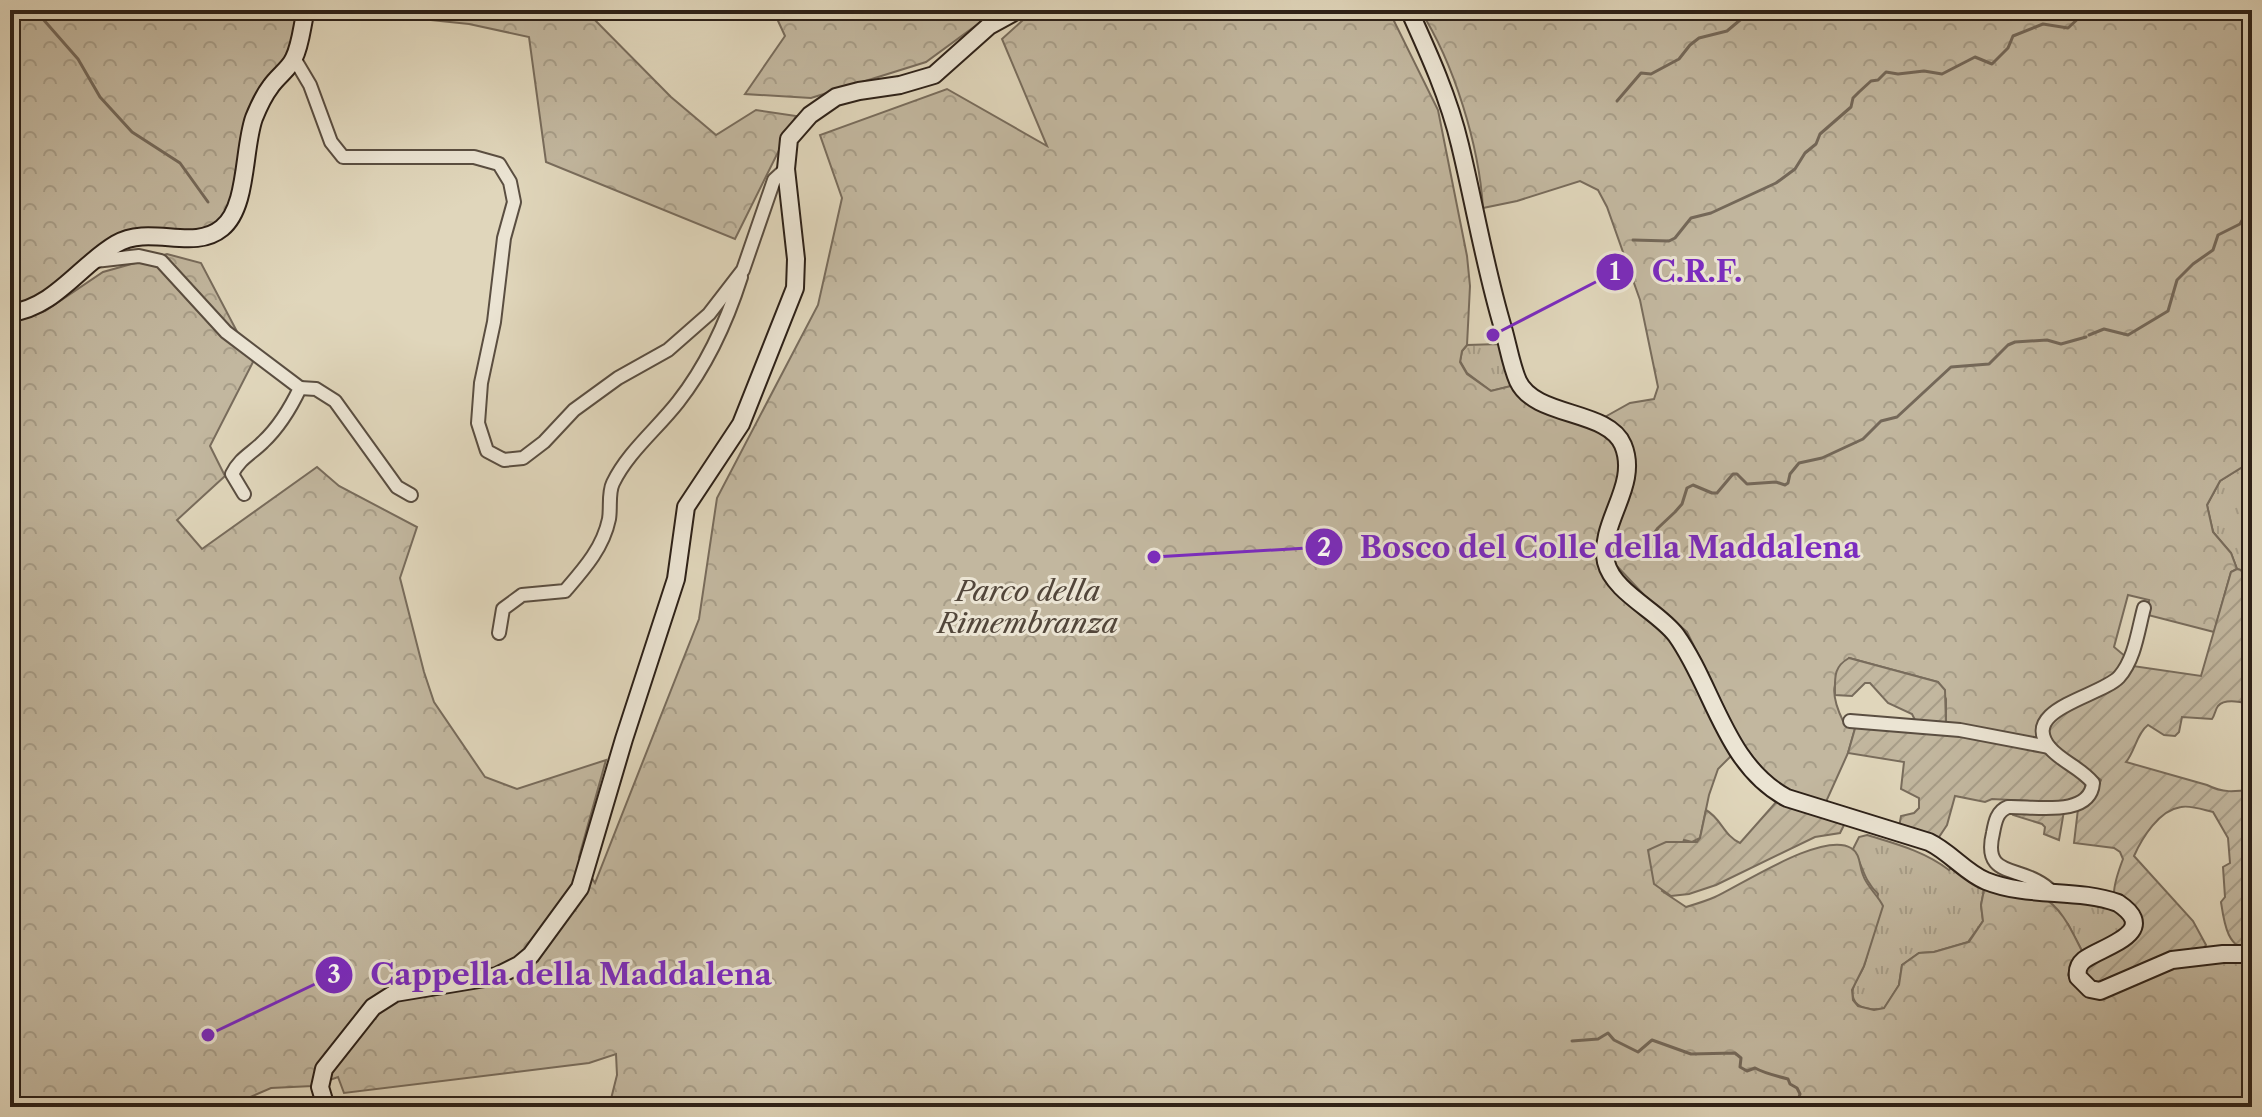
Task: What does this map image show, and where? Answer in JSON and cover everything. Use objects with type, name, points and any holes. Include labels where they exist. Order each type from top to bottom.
[{"type":"street","points":[[10,313],[42,302],[110,248],[131,237],[142,234],[204,237],[222,228],[240,196],[245,153],[254,117],[270,87],[294,58],[306,10]]},
{"type":"street","points":[[326,1107],[320,1087],[324,1069],[373,1007],[395,993],[497,976],[519,965],[531,955],[580,888],[619,754],[676,579],[686,507],[741,424],[795,288],[796,259],[786,169],[789,139],[825,103],[859,91],[900,85],[934,75],[989,26],[1018,10]]},
{"type":"street","points":[[1409,10],[1431,57],[1453,118],[1484,257],[1518,382],[1534,398],[1601,425],[1619,437],[1626,455],[1626,476],[1620,501],[1605,536],[1608,568],[1620,585],[1675,634],[1752,771],[1772,790],[1787,798],[1929,842],[1985,881],[2006,887],[2112,901],[2124,907],[2133,924],[2128,936],[2085,959],[2078,968],[2080,981],[2095,991],[2172,960],[2252,954]]},
{"type":"street","points":[[294,58],[310,85],[331,142],[343,157],[474,157],[499,164],[510,182],[514,202],[504,238],[494,322],[481,383],[478,423],[487,451],[504,460],[523,458],[544,442],[574,410],[618,378],[668,350],[709,314],[743,270]]},
{"type":"street","points":[[499,633],[503,609],[522,595],[565,591],[596,554],[609,520],[611,486],[629,457],[680,399],[708,357],[730,314],[774,180],[786,169]]},
{"type":"street","points":[[95,261],[139,256],[161,261],[226,332],[300,388],[316,389],[335,401],[397,487],[411,495]]},
{"type":"street","points":[[244,494],[232,474],[239,461],[264,441],[286,414],[300,388]]},
{"type":"street","points":[[2049,747],[2042,728],[2047,715],[2112,683],[2119,676],[2129,661],[2144,608]]},
{"type":"street","points":[[1850,721],[1960,730],[2049,747],[2087,776],[2093,783],[2085,801],[2066,806],[2008,807],[2002,809],[1995,821],[1990,852],[1996,864],[2039,881],[2052,892]]},
{"type":"green space","points":[[10,10],[300,10],[289,54],[267,82],[230,210],[208,229],[188,234],[123,231],[33,303],[10,305]]},
{"type":"green space","points":[[384,10],[585,10],[671,97],[716,135],[756,110],[796,116],[735,239],[546,162],[529,37],[469,24],[382,15]]},
{"type":"green space","points":[[773,10],[997,10],[926,62],[811,98],[745,94],[785,36]]},
{"type":"green space","name":"Parco della Rimembranza","points":[[1034,10],[1391,10],[1438,110],[1467,256],[1470,286],[1467,345],[1460,362],[1467,374],[1491,391],[1515,385],[1607,435],[1619,452],[1621,463],[1599,567],[1661,626],[1675,645],[1734,753],[1718,769],[1700,838],[1692,842],[1684,840],[1662,891],[1686,907],[1715,897],[1803,853],[1838,845],[1851,848],[1858,857],[1865,879],[1883,906],[1864,966],[1852,990],[1853,1000],[1858,1006],[1874,1010],[1884,1008],[1899,985],[1902,965],[1919,953],[1969,942],[1983,921],[1981,905],[1985,885],[2037,895],[2056,908],[2083,953],[2073,961],[2068,975],[2078,989],[2092,997],[2104,998],[2166,967],[2252,959],[2252,1107],[609,1107],[617,1075],[616,1054],[589,1063],[344,1093],[338,1077],[313,1086],[271,1088],[227,1107],[10,1107],[10,321],[45,311],[103,272],[167,254],[201,263],[253,362],[210,446],[225,476],[177,520],[202,549],[317,467],[339,486],[417,527],[400,578],[424,672],[434,702],[485,777],[517,789],[606,760],[579,857],[595,883],[699,619],[717,498],[818,305],[842,198],[820,135],[947,89],[1047,146],[1002,39]]},
{"type":"green space","points":[[1420,10],[2252,10],[2252,461],[2220,481],[2207,505],[2213,532],[2231,553],[2237,569],[2231,572],[2214,632],[2148,615],[2149,600],[2128,595],[2114,647],[2126,657],[2119,670],[2108,680],[2053,707],[2043,716],[2036,727],[2041,741],[1946,726],[1946,699],[1938,682],[1849,658],[1836,681],[1834,695],[1843,721],[1856,725],[1848,753],[1825,804],[1780,787],[1740,740],[1687,632],[1645,596],[1615,564],[1612,539],[1633,486],[1634,469],[1603,418],[1630,403],[1654,399],[1658,387],[1640,300],[1607,207],[1598,190],[1580,181],[1483,208],[1476,158],[1463,105],[1444,54]]},
{"type":"green space","points":[[1500,344],[1515,385],[1491,391],[1467,373],[1460,361],[1467,345]]},
{"type":"green space","points":[[2252,461],[2252,592],[2231,553],[2213,532],[2207,505],[2220,481]]},
{"type":"green space","points":[[2241,570],[2252,592],[2252,706],[2230,701],[2218,706],[2212,719],[2182,717],[2175,736],[2164,735],[2148,725],[2126,762],[2224,791],[2252,789],[2252,950],[2244,949],[2232,940],[2224,918],[2221,902],[2225,897],[2223,867],[2230,863],[2228,838],[2213,812],[2181,807],[2159,819],[2134,856],[2193,921],[2206,945],[2202,950],[2099,984],[2094,983],[2085,972],[2090,963],[2135,936],[2115,899],[2115,884],[2123,859],[2114,848],[2074,843],[2078,809],[2091,801],[2101,780],[2053,745],[2048,723],[2133,666],[2201,676],[2231,572]]},
{"type":"green space","points":[[1849,658],[1938,682],[1945,690],[1946,726],[1915,720],[1912,714],[1888,703],[1870,683],[1865,683],[1852,696],[1835,695],[1838,669]]},
{"type":"green space","points":[[1856,725],[1925,729],[2044,750],[2084,779],[2086,790],[2083,797],[2066,803],[1992,799],[1985,802],[1955,796],[1947,825],[1937,840],[1899,827],[1901,816],[1914,813],[1919,808],[1919,798],[1901,789],[1904,762],[1848,753]]},
{"type":"green space","points":[[1778,800],[1843,820],[1844,825],[1840,833],[1815,837],[1716,885],[1689,894],[1671,896],[1654,884],[1648,850],[1666,842],[1697,842],[1706,810],[1740,843]]},
{"type":"green space","points":[[2011,811],[2064,811],[2059,840],[2044,834],[2042,824],[2013,815]]},
{"type":"green space","points":[[1867,835],[1920,853],[1949,870],[1954,865],[1985,885],[1981,905],[1983,921],[1968,942],[1919,953],[1902,965],[1899,985],[1884,1009],[1861,1007],[1852,993],[1868,951],[1878,894],[1869,883],[1853,849],[1859,837]]},
{"type":"green space","points":[[2041,896],[2117,908],[2126,921],[2125,929],[2083,953],[2068,924]]},
{"type":"waterway","points":[[35,10],[78,59],[100,97],[132,132],[180,163],[208,202]]},
{"type":"waterway","points":[[1617,101],[1641,73],[1651,74],[1679,59],[1699,38],[1727,31],[1752,10]]},
{"type":"waterway","points":[[1633,240],[1669,241],[1691,218],[1711,213],[1776,183],[1795,169],[1805,153],[1816,144],[1820,134],[1851,107],[1853,98],[1886,72],[1942,74],[1975,57],[1992,64],[2008,48],[2013,36],[2043,24],[2068,28],[2082,15],[2094,18],[2100,10]]},
{"type":"waterway","points":[[2089,335],[2104,329],[2128,335],[2168,311],[2177,280],[2213,250],[2218,235],[2240,224],[2244,217],[2252,213]]},
{"type":"waterway","points":[[10,283],[19,302]]},
{"type":"waterway","points":[[1628,554],[1647,543],[1682,504],[1687,488],[1693,485],[1717,493],[1733,474],[1747,484],[1776,482],[1785,485],[1799,463],[1822,458],[1863,439],[1881,421],[1897,417],[1951,367],[1989,364],[2015,342],[2047,340],[2061,344],[2086,337]]},
{"type":"waterway","points":[[1572,1041],[1598,1039],[1608,1033],[1614,1040],[1638,1052],[1652,1040],[1691,1054],[1735,1053],[1741,1058],[1740,1067],[1747,1071],[1755,1068],[1788,1079],[1800,1094],[1796,1107]]},
{"type":"place","name":"C.R.F.","points":[[1493,335]]},
{"type":"place","name":"Bosco del Colle della Maddalena","points":[[1154,557]]},
{"type":"place","name":"Cappella della Maddalena","points":[[208,1035]]}]
